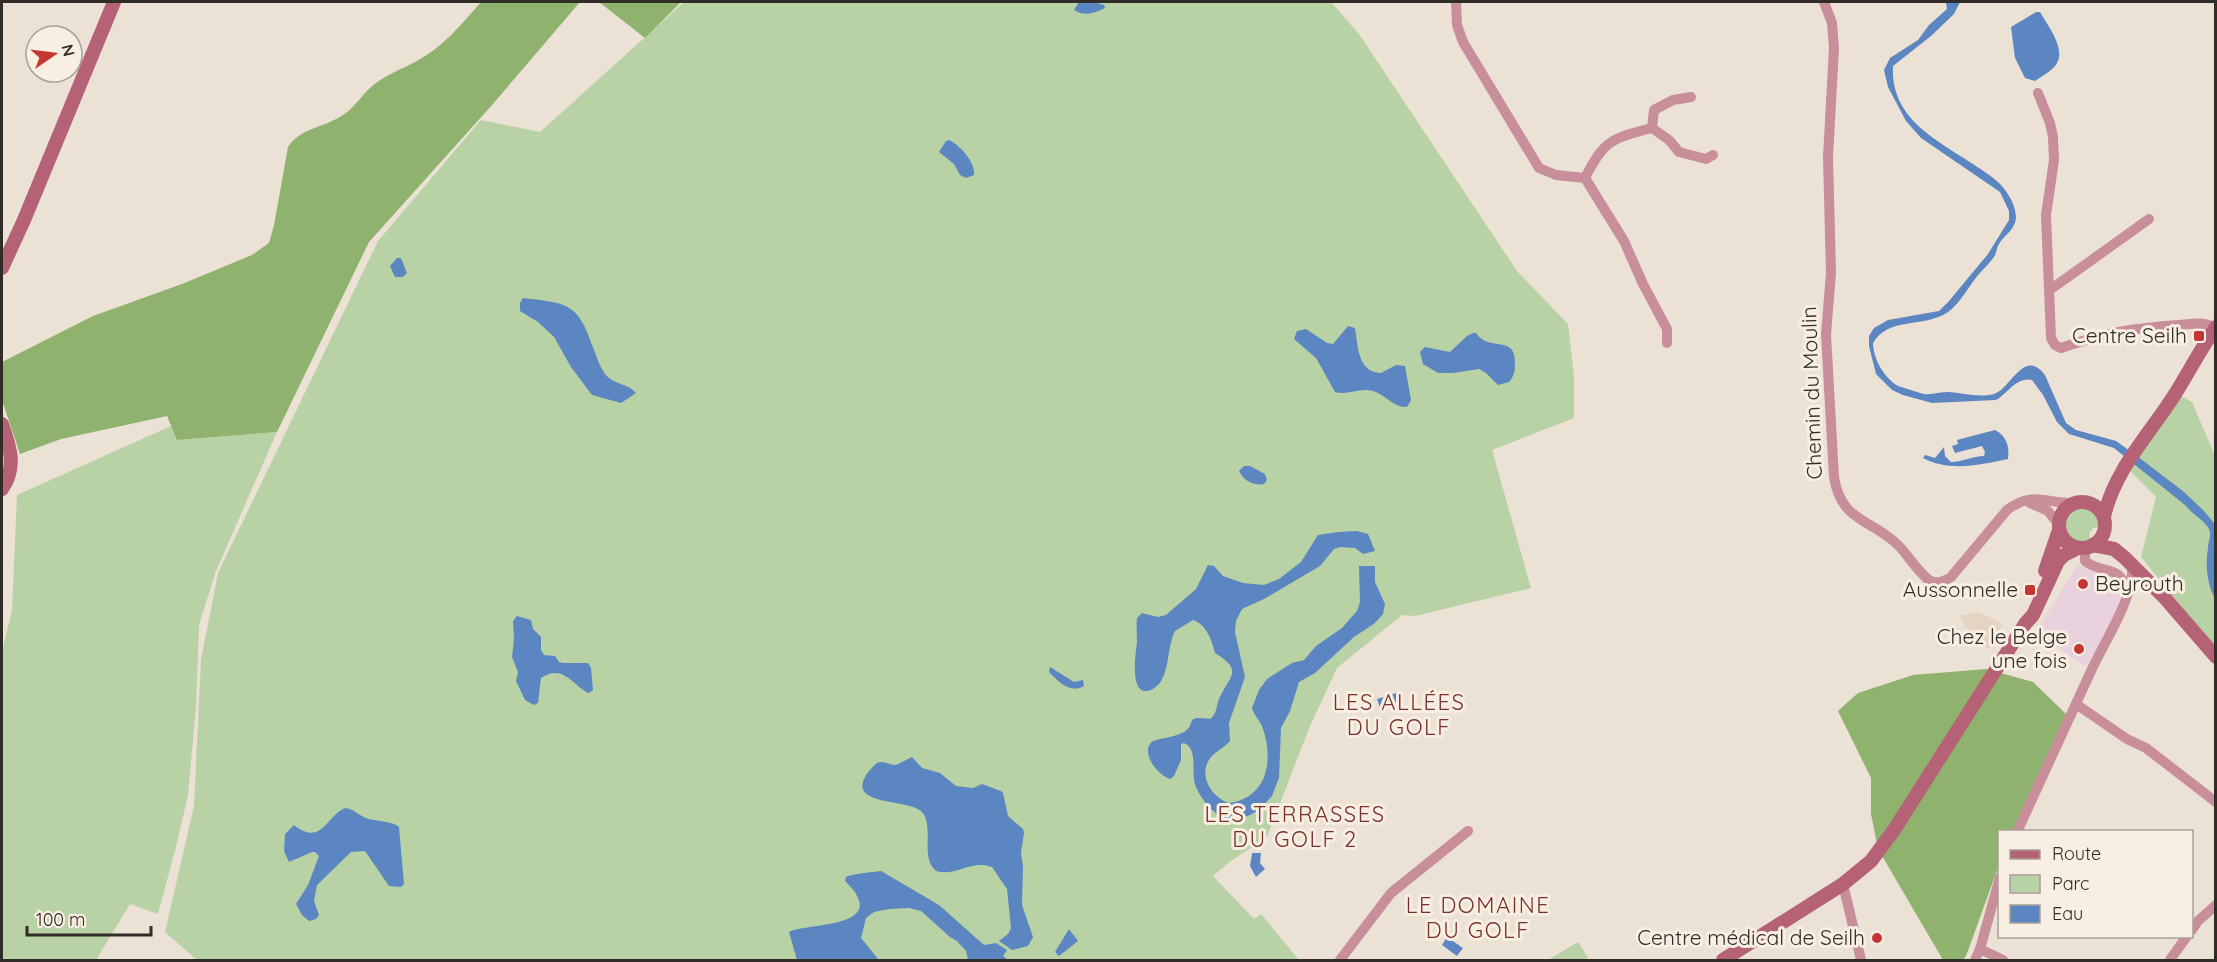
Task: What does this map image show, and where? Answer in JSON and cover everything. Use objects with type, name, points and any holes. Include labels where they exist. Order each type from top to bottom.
[{"type":"main road","points":[[2,268],[114,2]]},
{"type":"main road","points":[[1723,960],[1843,884],[1870,861],[1894,830],[2025,624],[2033,615],[2058,561],[2064,555],[2085,547],[2101,537],[2110,496],[2121,475],[2175,394],[2215,327]]},
{"type":"main road","points":[[2,424],[12,459],[9,474],[2,489]]},
{"type":"main road","points":[[2025,624],[2059,528],[2062,512],[2072,503],[2087,502],[2103,493],[2121,475]]},
{"type":"main road","points":[[2087,502],[2097,508],[2115,541],[2152,578],[2164,597]]},
{"type":"main road","points":[[2059,528],[2066,542],[2085,547],[2114,549],[2164,597],[2216,657]]},
{"type":"street","points":[[1456,2],[1457,25],[1463,42],[1539,168],[1556,176],[1585,178]]},
{"type":"street","name":"Chemin du Moulin","points":[[1824,2],[1832,23],[1834,48],[1828,157],[1830,273],[1826,310],[1826,345],[1834,477],[1840,500],[1854,515],[1898,545],[1930,581],[1938,582],[1951,577],[2007,510],[2021,502]]},
{"type":"street","points":[[2038,93],[2053,137],[2054,160],[2046,215],[2051,338],[2061,348],[2103,334],[2135,327],[2202,323],[2215,327]]},
{"type":"street","points":[[1652,128],[1654,110],[1672,100],[1691,97]]},
{"type":"street","points":[[1585,178],[1597,153],[1605,147],[1620,136],[1652,128],[1669,140],[1679,152],[1706,159],[1713,155]]},
{"type":"street","points":[[1585,178],[1624,241],[1642,284],[1667,329],[1667,343]]},
{"type":"street","points":[[2050,287],[2054,287],[2149,219]]},
{"type":"street","points":[[2021,502],[2030,498],[2072,503]]},
{"type":"street","points":[[2021,502],[2042,507],[2048,511],[2059,528]]},
{"type":"street","points":[[2085,547],[2085,561],[2093,567],[2116,573],[2125,584],[2127,593]]},
{"type":"street","points":[[2017,830],[2109,637],[2132,581],[2132,565]]},
{"type":"street","points":[[2076,704],[2127,739],[2146,748],[2216,802]]},
{"type":"street","points":[[1340,960],[1391,893],[1468,831]]},
{"type":"street","points":[[1843,884],[1861,960]]},
{"type":"street","points":[[1975,960],[1998,884]]},
{"type":"street","points":[[2193,928],[2216,905]]},
{"type":"street","points":[[2170,960],[2186,938]]},
{"type":"street","points":[[1980,949],[2003,960]]},
{"type":"shaded area","points":[[2078,564],[2092,571],[2115,577],[2121,586],[2118,609],[2099,646],[2085,666],[2035,633]]},
{"type":"shaded area","points":[[1979,612],[2002,624],[1989,649],[1975,642],[1959,616]]},
{"type":"green space","points":[[481,2],[580,2],[492,105],[369,242],[277,432],[177,440],[167,416],[61,439],[20,454],[2,400],[2,362],[93,316],[182,284],[252,255],[269,243],[288,147],[293,140],[343,115],[376,83],[436,49]]},
{"type":"green space","points":[[599,2],[681,2],[645,38]]},
{"type":"green space","points":[[684,2],[1331,2],[1359,34],[1517,271],[1568,324],[1574,376],[1574,418],[1492,450],[1531,588],[1415,616],[1402,615],[1337,668],[1310,726],[1267,837],[1213,876],[1254,919],[1261,914],[1299,960],[197,960],[165,932],[194,806],[201,660],[218,573],[378,241],[481,120],[540,132]]},
{"type":"green space","points":[[2179,395],[2192,402],[2215,456],[2215,648],[2141,557],[2156,497],[2130,471]]},
{"type":"green space","points":[[171,426],[178,440],[277,432],[216,571],[199,625],[196,707],[188,795],[158,914],[130,904],[96,960],[2,960],[2,652],[12,610],[17,495]]},
{"type":"green space","points":[[2080,508],[2093,513],[2099,527],[2093,528],[2089,534],[2091,540],[2082,542],[2068,537],[2064,524],[2071,512]]},
{"type":"green space","points":[[1986,669],[2033,682],[2066,714],[2014,830],[1998,830],[1998,868],[1963,960],[1943,960],[1878,849],[1871,814],[1871,778],[1838,711],[1858,693],[1913,675]]},
{"type":"green space","points":[[1578,942],[1588,958],[1548,960]]},
{"type":"water","points":[[1079,2],[1093,2],[1104,5],[1105,8],[1086,14],[1074,10]]},
{"type":"water","points":[[1946,2],[1960,2],[1954,14],[1931,36],[1893,66],[1894,85],[1909,116],[1921,128],[2003,187],[2013,204],[2016,218],[2012,229],[1999,244],[1994,257],[1954,307],[1934,319],[1895,326],[1879,335],[1873,343],[1877,361],[1888,378],[1898,386],[1927,394],[1948,392],[1994,394],[2024,368],[2030,366],[2037,368],[2045,375],[2066,423],[2076,430],[2116,441],[2184,492],[2214,523],[2216,532],[2215,599],[2207,574],[2210,534],[2207,526],[2185,505],[2114,448],[2069,434],[2057,422],[2032,380],[2027,379],[2017,383],[1996,400],[1932,403],[1892,390],[1876,374],[1869,346],[1869,336],[1874,328],[1888,320],[1939,311],[1988,254],[2009,220],[2009,211],[2000,192],[1921,138],[1906,121],[1888,87],[1884,70],[1890,58],[1918,40],[1929,25],[1947,9]]},
{"type":"water","points":[[2036,12],[2040,12],[2052,31],[2059,53],[2055,66],[2035,81],[2025,78],[2015,58],[2011,27]]},
{"type":"water","points":[[949,140],[966,155],[974,170],[974,175],[966,178],[960,175],[954,164],[939,152]]},
{"type":"water","points":[[397,258],[401,258],[407,273],[403,277],[395,277],[390,266]]},
{"type":"water","points":[[523,298],[550,301],[568,307],[581,320],[605,374],[636,393],[621,403],[592,395],[571,367],[554,337],[538,322],[520,311]]},
{"type":"water","points":[[1348,326],[1355,328],[1360,356],[1367,368],[1381,373],[1396,365],[1405,366],[1411,400],[1407,407],[1402,407],[1373,391],[1335,392],[1316,358],[1294,339],[1297,331],[1306,329],[1327,343],[1333,344]]},
{"type":"water","points":[[1473,333],[1488,342],[1512,349],[1515,367],[1509,382],[1498,385],[1479,369],[1438,373],[1423,364],[1420,352],[1425,347],[1450,352]]},
{"type":"water","points":[[1995,430],[2006,442],[2008,459],[1976,465],[1954,466],[1923,458],[1925,455],[1935,458],[1944,447],[1945,456],[1951,462],[1984,456],[1982,446],[1955,453],[1952,446],[1958,444],[1957,440]]},
{"type":"water","points":[[1244,466],[1250,466],[1265,474],[1267,480],[1264,484],[1250,482],[1239,471]]},
{"type":"water","points":[[1357,531],[1368,534],[1375,551],[1363,554],[1355,548],[1334,549],[1320,566],[1264,599],[1242,609],[1236,621],[1235,632],[1245,677],[1229,723],[1230,741],[1211,757],[1205,771],[1212,790],[1222,800],[1229,803],[1242,800],[1252,794],[1264,776],[1268,753],[1266,741],[1262,726],[1252,708],[1259,690],[1267,679],[1292,663],[1304,660],[1316,646],[1342,628],[1357,611],[1360,602],[1359,566],[1375,566],[1375,582],[1385,604],[1383,614],[1375,623],[1354,637],[1315,673],[1299,682],[1290,711],[1281,728],[1279,778],[1272,796],[1259,810],[1248,816],[1224,819],[1211,809],[1198,792],[1194,781],[1193,756],[1189,746],[1181,744],[1181,760],[1174,776],[1170,779],[1155,768],[1148,751],[1153,741],[1182,733],[1196,718],[1210,719],[1230,679],[1232,669],[1215,653],[1202,625],[1193,620],[1175,631],[1165,672],[1159,684],[1147,691],[1141,690],[1135,671],[1137,618],[1142,613],[1158,617],[1166,615],[1196,589],[1208,565],[1214,566],[1223,576],[1243,583],[1264,585],[1279,579],[1301,562],[1318,535]]},
{"type":"water","points":[[517,616],[531,620],[533,629],[541,637],[541,650],[544,655],[555,656],[559,662],[563,663],[588,663],[591,668],[593,690],[589,693],[567,677],[555,673],[541,678],[538,703],[534,705],[525,700],[516,681],[518,672],[512,657],[513,621]]},
{"type":"water","points":[[1050,667],[1074,682],[1083,680],[1084,686],[1074,689],[1065,686],[1049,672]]},
{"type":"water","points":[[1396,693],[1398,702],[1380,708],[1377,699]]},
{"type":"water","points":[[912,757],[922,768],[940,773],[956,786],[973,788],[982,784],[1003,793],[1008,816],[1023,829],[1024,833],[1021,853],[1022,905],[1033,937],[1028,946],[1012,950],[999,941],[1008,934],[1011,928],[1007,889],[992,867],[977,865],[950,872],[936,871],[929,858],[927,827],[923,813],[907,805],[873,798],[862,787],[865,777],[877,763],[895,765]]},
{"type":"water","points":[[345,808],[366,818],[392,823],[399,827],[404,884],[401,887],[389,886],[365,851],[351,852],[317,885],[314,901],[319,915],[316,919],[309,921],[302,915],[296,904],[308,885],[319,856],[312,852],[289,862],[284,851],[285,834],[294,825],[303,831],[311,833],[317,831]]},
{"type":"water","points":[[1252,853],[1261,853],[1260,863],[1265,869],[1256,877],[1250,866]]},
{"type":"water","points":[[881,871],[939,905],[984,945],[996,943],[1007,950],[1003,956],[1008,960],[968,960],[966,951],[957,941],[921,911],[909,908],[874,912],[866,918],[861,938],[879,960],[797,960],[789,932],[834,923],[856,914],[860,906],[856,894],[845,881],[846,877]]},
{"type":"water","points":[[1069,929],[1078,941],[1059,956],[1055,952]]},
{"type":"water","points":[[1447,937],[1463,948],[1457,956],[1442,945]]},
{"type":"place","name":"Centre Seilh","points":[[2199,336]]},
{"type":"place","name":"Beyrouth","points":[[2083,584]]},
{"type":"place","name":"Aussonnelle","points":[[2030,590]]},
{"type":"place","name":"Chez le Belge une fois","points":[[2079,649]]},
{"type":"place","name":"Centre médical de Seilh","points":[[1877,938]]},
{"type":"district","name":"LES ALLÉES DU GOLF","points":[[1399,714]]},
{"type":"district","name":"LES TERRASSES DU GOLF 2","points":[[1295,826]]},
{"type":"district","name":"LE DOMAINE DU GOLF","points":[[1478,918]]}]
